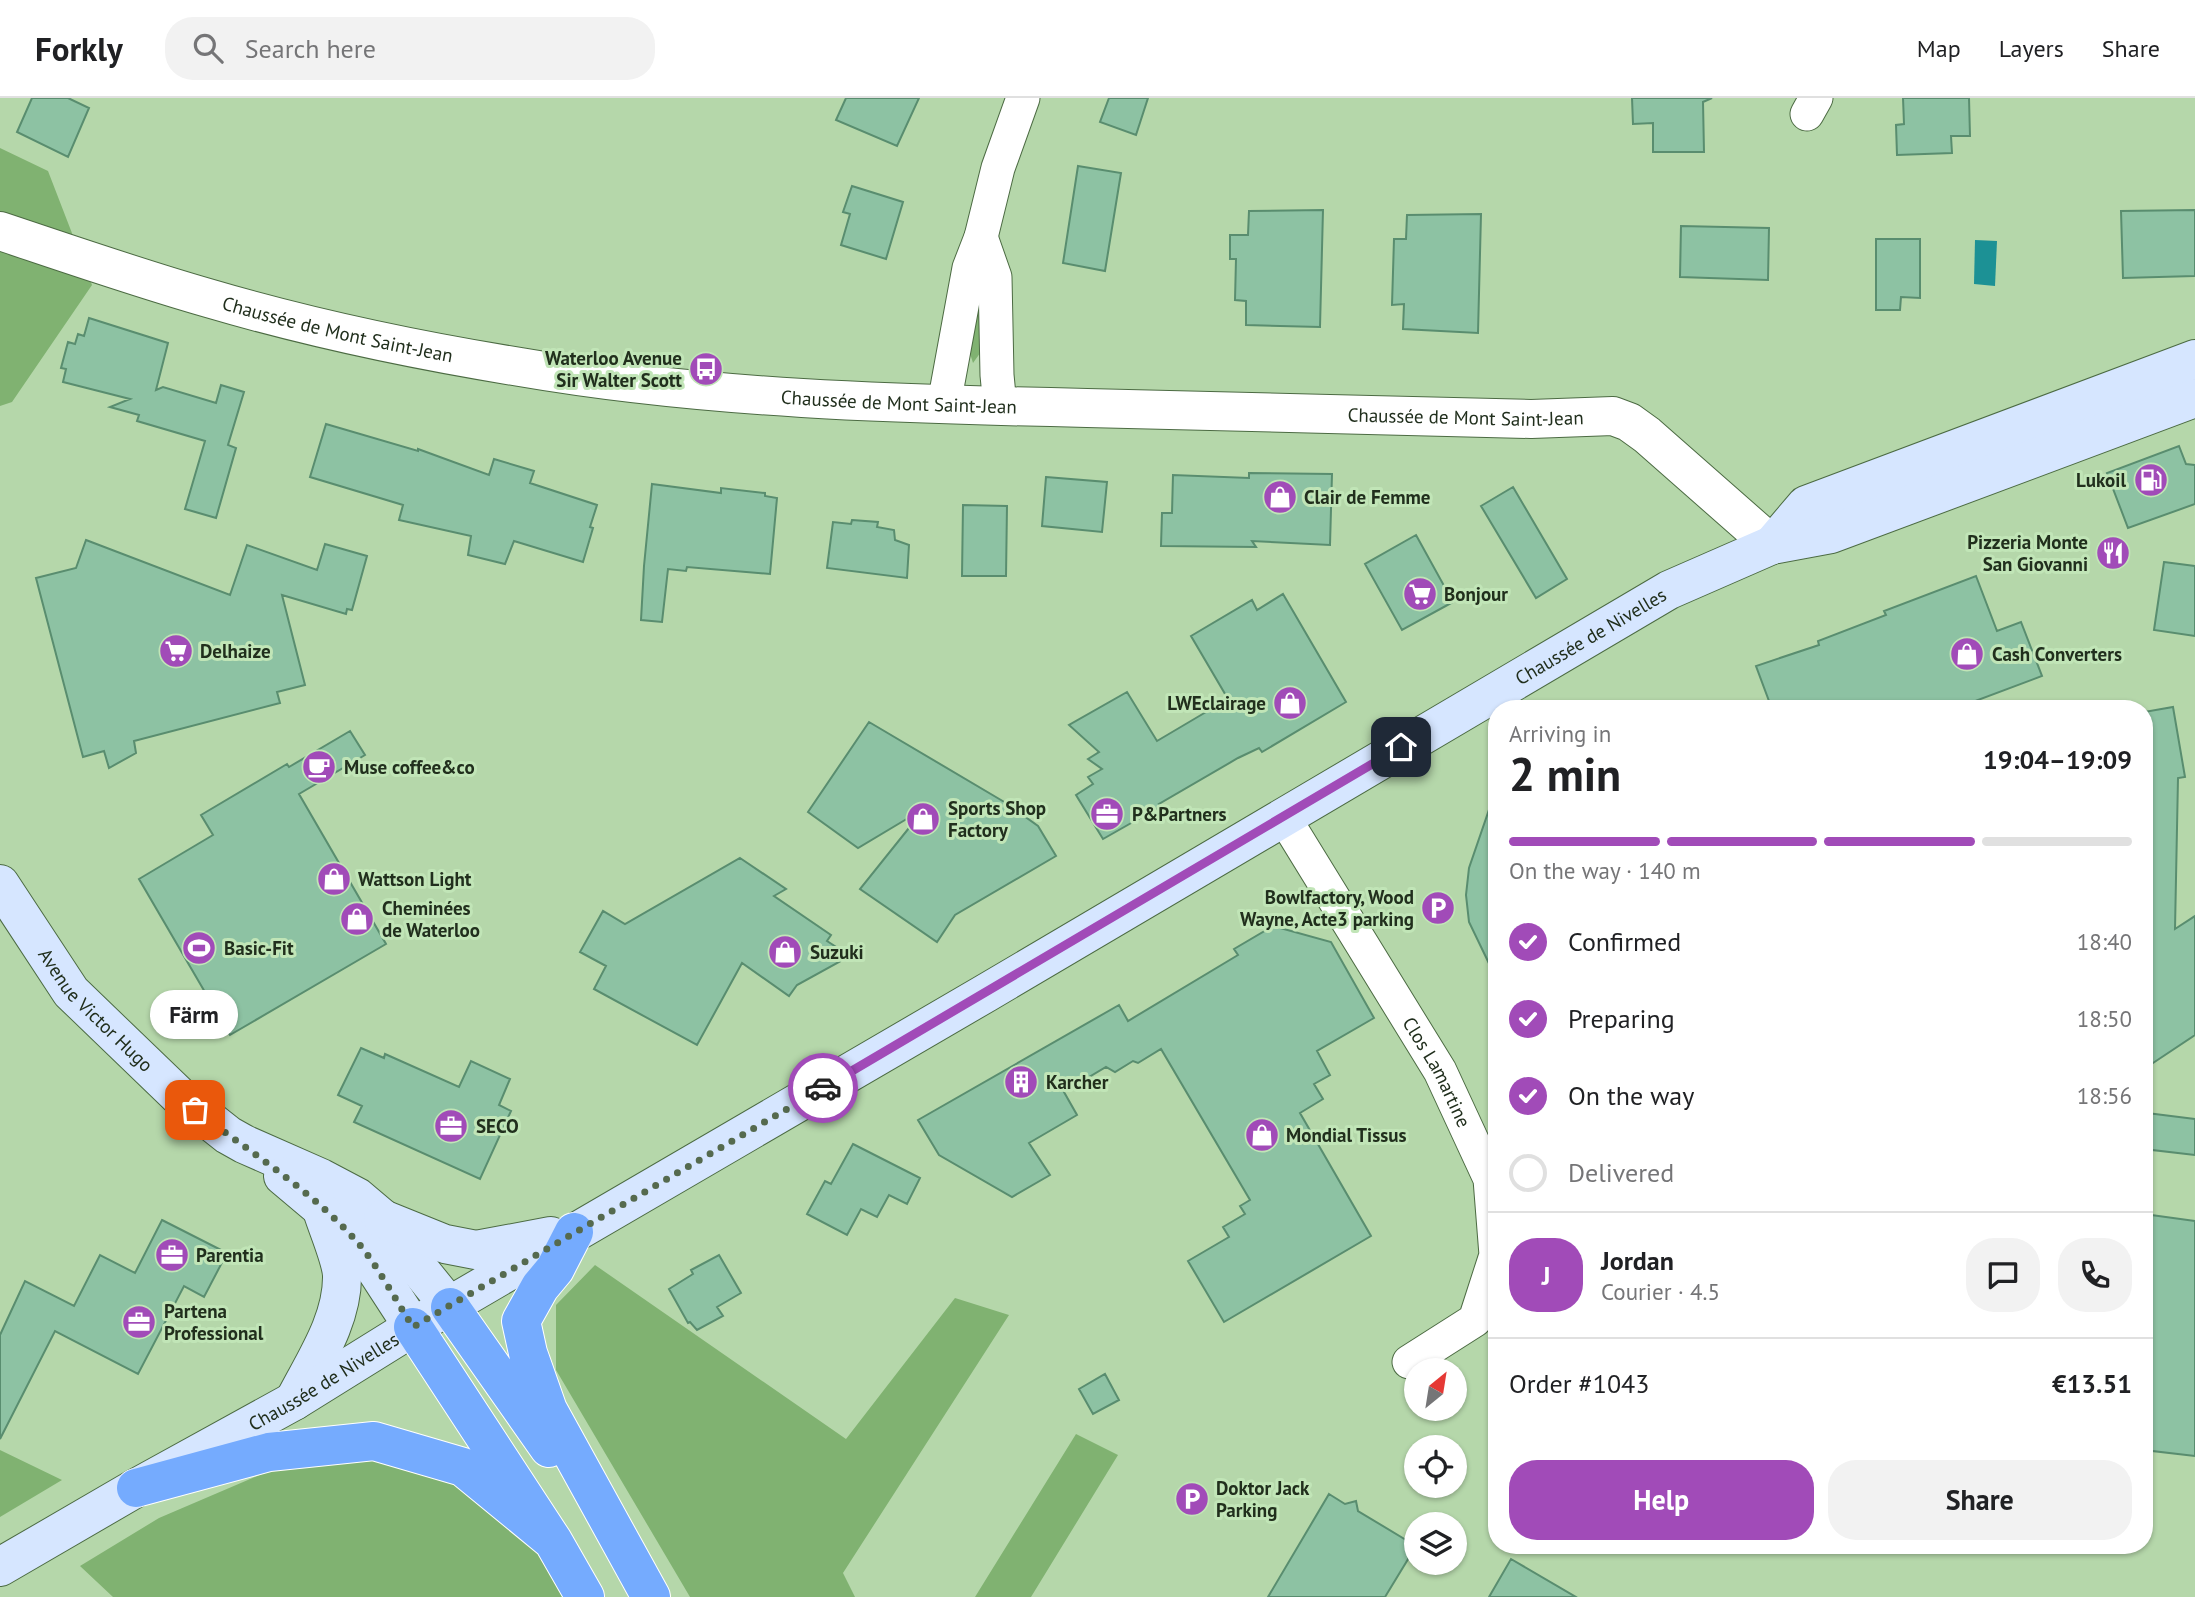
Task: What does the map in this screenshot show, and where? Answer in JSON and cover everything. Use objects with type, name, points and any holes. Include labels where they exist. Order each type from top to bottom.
[{"type":"highway","points":[[574,1232],[555,1269],[540,1287],[522,1321],[528,1353],[548,1409],[643,1583]]},
{"type":"highway","points":[[450,1307],[643,1583]]},
{"type":"highway","points":[[413,1327],[553,1541],[585,1597]]},
{"type":"highway","points":[[136,1489],[269,1452],[374,1441],[463,1467],[553,1541]]},
{"type":"main road","name":"Chaussée de Nivelles","points":[[1772,545],[1806,505],[2195,359]]},
{"type":"main road","name":"Chaussée de Nivelles","points":[[0,1567],[294,1401],[574,1232],[974,1000],[1669,590],[1772,545],[1831,534],[2195,398]]},
{"type":"main road","name":"Avenue Victor Hugo","points":[[0,884],[71,992],[180,1097],[228,1135],[357,1197],[383,1219],[419,1270],[450,1307]]},
{"type":"main road","name":"Avenue Victor Hugo","points":[[244,1144],[321,1208],[363,1250],[413,1327]]},
{"type":"main road","points":[[294,1401],[331,1328],[340,1303],[342,1273],[321,1208]]},
{"type":"main road","name":"Avenue Victor Hugo","points":[[383,1219],[445,1244],[476,1250],[574,1232]]},
{"type":"street","points":[[944,404],[969,268],[981,237],[998,168],[1023,98]]},
{"type":"street","name":"Chaussée de Mont Saint-Jean","points":[[0,230],[208,298],[389,344],[523,368],[652,385],[805,398],[1000,406],[1531,419],[1614,416],[1629,422],[1647,435],[1772,545]]},
{"type":"street","points":[[981,237],[995,277],[1000,406]]},
{"type":"street","name":"Clos Lamartine","points":[[1283,816],[1440,1071],[1488,1175]]},
{"type":"street","name":"Clos Lamartine","points":[[1415,1358],[1475,1320],[1488,1280]]},
{"type":"green space","points":[[0,148],[48,171],[92,285],[12,402],[0,406]]},
{"type":"green space","points":[[977,272],[983,349],[973,363],[967,344]]},
{"type":"green space","points":[[595,1265],[846,1439],[955,1298],[1009,1315],[843,1573],[855,1597],[690,1597],[556,1370],[556,1305]]},
{"type":"green space","points":[[1076,1434],[1118,1455],[1031,1597],[975,1597]]},
{"type":"green space","points":[[375,1449],[446,1472],[502,1510],[565,1587],[568,1597],[113,1597],[80,1566],[159,1518],[302,1457]]},
{"type":"green space","points":[[0,1450],[62,1480],[0,1517]]},
{"type":"water","points":[[1975,240],[1997,241],[1995,286],[1974,284]]},
{"type":"building","points":[[32,98],[68,98],[89,108],[68,157],[17,132]]},
{"type":"building","points":[[846,98],[919,98],[897,146],[836,120]]},
{"type":"building","points":[[1109,98],[1148,98],[1136,135],[1100,122]]},
{"type":"building","points":[[1632,98],[1712,98],[1703,102],[1704,152],[1653,152],[1653,123],[1633,124]]},
{"type":"building","points":[[1903,98],[1969,98],[1970,136],[1951,136],[1952,153],[1897,155],[1896,125],[1904,124]]},
{"type":"building","points":[[1078,166],[1121,173],[1105,271],[1063,263]]},
{"type":"building","points":[[852,186],[903,202],[886,259],[841,245],[850,214],[843,212]]},
{"type":"building","points":[[1323,210],[1320,327],[1246,325],[1246,301],[1235,300],[1236,259],[1230,259],[1230,235],[1248,235],[1249,211]]},
{"type":"building","points":[[2195,210],[2195,276],[2123,278],[2121,211]]},
{"type":"building","points":[[1481,214],[1478,333],[1403,329],[1404,304],[1392,305],[1394,239],[1406,239],[1407,215]]},
{"type":"building","points":[[1681,226],[1769,228],[1768,280],[1680,277]]},
{"type":"building","points":[[1876,239],[1920,239],[1920,298],[1901,297],[1900,310],[1876,310]]},
{"type":"building","points":[[89,318],[168,343],[156,390],[163,387],[216,403],[221,385],[244,392],[228,445],[236,448],[216,518],[185,509],[205,441],[137,421],[139,415],[110,407],[130,399],[63,382],[66,369],[61,368],[68,342],[75,344],[78,334],[84,336]]},
{"type":"building","points":[[326,424],[418,449],[489,475],[494,459],[534,471],[530,483],[597,505],[583,562],[514,541],[505,564],[468,555],[471,536],[399,520],[403,505],[310,477]]},
{"type":"building","name":"Lukoil","points":[[2179,446],[2186,464],[2195,465],[2195,504],[2128,528],[2107,473]]},
{"type":"building","points":[[1249,473],[1332,474],[1330,545],[1252,541],[1256,547],[1161,546],[1162,513],[1172,513],[1173,475],[1249,478]]},
{"type":"building","points":[[1046,477],[1107,482],[1102,532],[1042,526]]},
{"type":"building","points":[[652,484],[721,493],[721,488],[765,493],[765,496],[777,498],[770,574],[687,567],[686,571],[668,569],[662,622],[641,620]]},
{"type":"building","points":[[1513,487],[1567,579],[1536,598],[1481,506]]},
{"type":"building","points":[[963,505],[1007,506],[1006,576],[962,576]]},
{"type":"building","points":[[852,520],[878,522],[877,527],[894,530],[895,540],[909,545],[907,578],[827,568],[833,522],[851,524]]},
{"type":"building","points":[[1416,535],[1453,602],[1402,630],[1365,564]]},
{"type":"building","name":"Delhaize","points":[[86,540],[230,595],[247,545],[317,570],[325,544],[367,556],[352,610],[347,609],[346,614],[282,595],[305,685],[277,692],[280,703],[134,741],[136,753],[109,768],[104,751],[83,757],[36,578],[76,568]]},
{"type":"building","points":[[2164,562],[2195,566],[2195,636],[2154,630]]},
{"type":"building","points":[[1976,576],[1997,631],[2021,622],[2042,676],[1978,700],[1769,700],[1756,666],[1819,645],[1818,641],[1886,615],[1884,611]]},
{"type":"building","points":[[1283,594],[1346,702],[1262,752],[1259,748],[1238,758],[1103,839],[1076,795],[1093,784],[1088,777],[1102,769],[1088,759],[1099,752],[1069,725],[1127,692],[1157,741],[1228,699],[1191,636],[1252,600],[1257,610]]},
{"type":"building","points":[[2173,707],[2185,777],[2178,778],[2175,929],[2195,916],[2195,1035],[2153,1063],[2153,710]]},
{"type":"building","name":"Sports Shop Factory","points":[[869,722],[1006,803],[1038,826],[1056,856],[955,915],[937,942],[860,889],[925,808],[858,848],[808,812]]},
{"type":"building","points":[[350,731],[365,755],[299,794],[386,944],[230,1035],[139,879],[213,835],[201,815],[287,764],[289,767]]},
{"type":"building","points":[[1488,813],[1488,961],[1469,922],[1466,895],[1469,868]]},
{"type":"building","points":[[740,858],[786,889],[774,896],[831,935],[827,941],[850,956],[797,985],[789,996],[742,963],[697,1045],[594,989],[606,966],[580,952],[603,911],[625,924]]},
{"type":"building","name":"Mondial Tissus","points":[[1273,926],[1331,942],[1374,1018],[1317,1051],[1330,1075],[1314,1084],[1323,1099],[1300,1113],[1371,1236],[1224,1322],[1188,1261],[1229,1237],[1223,1227],[1245,1214],[1240,1206],[1250,1200],[1161,1049],[1138,1063],[1133,1061],[1115,1072],[1106,1067],[1064,1092],[1077,1115],[1029,1143],[1050,1175],[1012,1197],[939,1155],[918,1120],[1119,1005],[1128,1021],[1238,955],[1234,949]]},
{"type":"building","points":[[361,1048],[384,1058],[385,1054],[459,1087],[471,1061],[510,1079],[499,1105],[511,1111],[480,1179],[354,1122],[362,1106],[338,1095]]},
{"type":"building","points":[[2153,1114],[2195,1119],[2195,1155],[2153,1150]]},
{"type":"building","points":[[853,1144],[920,1178],[907,1204],[889,1195],[877,1217],[861,1209],[847,1235],[807,1214],[825,1181],[831,1184]]},
{"type":"building","points":[[2153,1215],[2195,1221],[2195,1456],[2153,1451]]},
{"type":"building","points":[[162,1220],[227,1253],[204,1297],[184,1286],[138,1374],[55,1331],[0,1439],[0,1335],[25,1281],[74,1306],[100,1255],[135,1273]]},
{"type":"building","points":[[719,1255],[741,1293],[717,1307],[723,1316],[697,1330],[688,1323],[669,1289],[693,1274],[691,1270]]},
{"type":"building","points":[[1105,1374],[1119,1400],[1093,1414],[1079,1389]]},
{"type":"building","points":[[1329,1494],[1345,1504],[1356,1501],[1358,1511],[1404,1539],[1404,1566],[1385,1597],[1268,1597]]},
{"type":"building","points":[[1511,1559],[1576,1597],[1489,1597]]},
{"type":"way so far","points":[[195,1110],[244,1144],[321,1208],[363,1250],[413,1327],[823,1088]]},
{"type":"place","name":"Waterloo Avenue Sir Walter Scott","points":[[706,369]]},
{"type":"place","name":"Lukoil","points":[[2151,480]]},
{"type":"place","name":"Clair de Femme","points":[[1280,497]]},
{"type":"place","name":"Pizzeria Monte San Giovanni","points":[[2113,553]]},
{"type":"place","name":"Bonjour","points":[[1420,594]]},
{"type":"place","name":"Delhaize","points":[[176,651]]},
{"type":"place","name":"Cash Converters","points":[[1967,654]]},
{"type":"place","name":"LWEclairage","points":[[1290,703]]},
{"type":"place","name":"Muse coffee&co","points":[[319,767]]},
{"type":"place","name":"P&Partners","points":[[1107,814]]},
{"type":"place","name":"Sports Shop Factory","points":[[923,819]]},
{"type":"place","name":"Wattson Light","points":[[334,879]]},
{"type":"place","name":"Bowlfactory, Wood Wayne, Acte3 parking","points":[[1438,908]]},
{"type":"place","name":"Cheminées de Waterloo","points":[[357,919]]},
{"type":"place","name":"Basic-Fit","points":[[199,948]]},
{"type":"place","name":"Suzuki","points":[[785,952]]},
{"type":"place","name":"Karcher","points":[[1021,1082]]},
{"type":"place","name":"Färm","points":[[195,1110]]},
{"type":"place","name":"SECO","points":[[451,1126]]},
{"type":"place","name":"Mondial Tissus","points":[[1262,1135]]},
{"type":"place","name":"Parentia","points":[[172,1255]]},
{"type":"place","name":"Partena Professional","points":[[139,1322]]},
{"type":"place","name":"Doktor Jack Parking","points":[[1192,1499]]},
{"type":"route","points":[[823,1088],[1401,747]]}]
